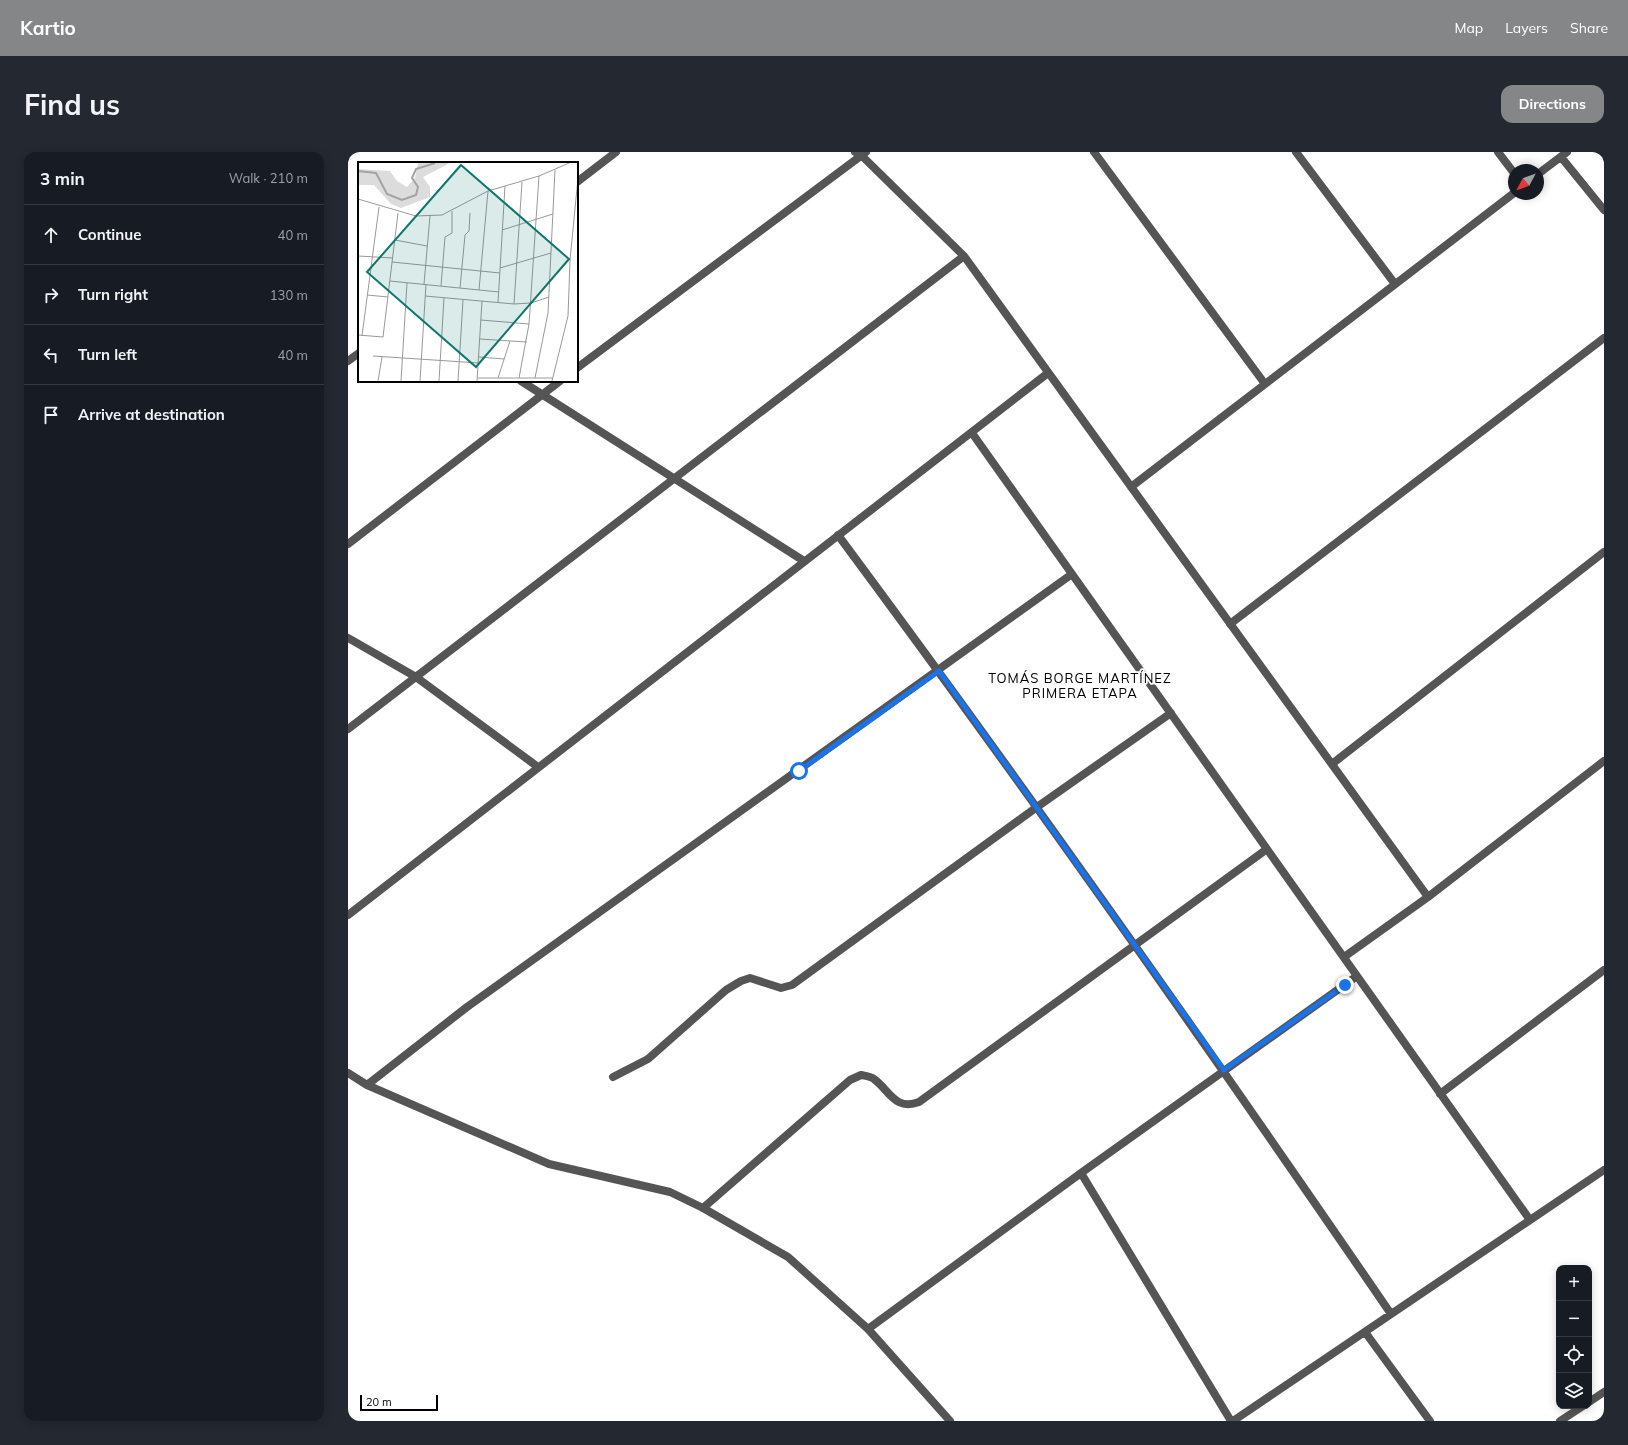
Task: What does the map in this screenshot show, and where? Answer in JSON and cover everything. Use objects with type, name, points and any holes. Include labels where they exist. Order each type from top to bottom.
[{"type":"street","points":[[578,181],[616,152]]},
{"type":"street","points":[[1094,152],[1265,384]]},
{"type":"street","points":[[1296,152],[1395,284]]},
{"type":"street","points":[[1498,152],[1508,165]]},
{"type":"street","points":[[578,367],[861,153],[964,256],[1428,897]]},
{"type":"street","points":[[1544,169],[1564,154],[1604,210]]},
{"type":"street","points":[[1131,487],[1508,198]]},
{"type":"street","points":[[348,729],[964,256]]},
{"type":"street","points":[[1230,624],[1604,338]]},
{"type":"street","points":[[348,361],[358,354]]},
{"type":"street","points":[[348,915],[1048,373]]},
{"type":"street","points":[[522,382],[804,561]]},
{"type":"street","points":[[348,544],[559,382]]},
{"type":"street","points":[[972,433],[1530,1220]]},
{"type":"street","points":[[838,535],[939,671],[1135,944],[1224,1070],[1391,1314]]},
{"type":"street","points":[[1332,764],[1604,552]]},
{"type":"street","points":[[367,1085],[467,1007],[939,671],[1072,574]]},
{"type":"street","points":[[348,638],[416,677],[538,767]]},
{"type":"street","points":[[613,1077],[648,1059],[726,990],[742,980],[750,978],[781,988],[792,985],[1037,808],[1171,714]]},
{"type":"street","points":[[1344,957],[1428,897],[1604,761]]},
{"type":"street","points":[[703,1208],[850,1080],[861,1075],[873,1078],[898,1103],[910,1105],[919,1102],[1267,849]]},
{"type":"street","points":[[1440,1094],[1604,970]]},
{"type":"street","points":[[868,1329],[1081,1173],[1357,976]]},
{"type":"street","points":[[348,1073],[367,1085],[549,1164],[670,1192],[703,1208],[788,1257],[868,1329],[950,1421]]},
{"type":"street","points":[[1081,1173],[1232,1421],[1604,1170]]},
{"type":"street","points":[[1365,1332],[1430,1421]]},
{"type":"street","points":[[1592,1400],[1604,1392]]},
{"type":"street","points":[[1560,1421],[1578,1409]]},
{"type":"district","name":"TOMÁS BORGE MARTÍNEZ PRIMERA ETAPA","points":[[1080,686]]},
{"type":"route","points":[[799,771],[939,671],[1224,1070],[1345,985]]}]
